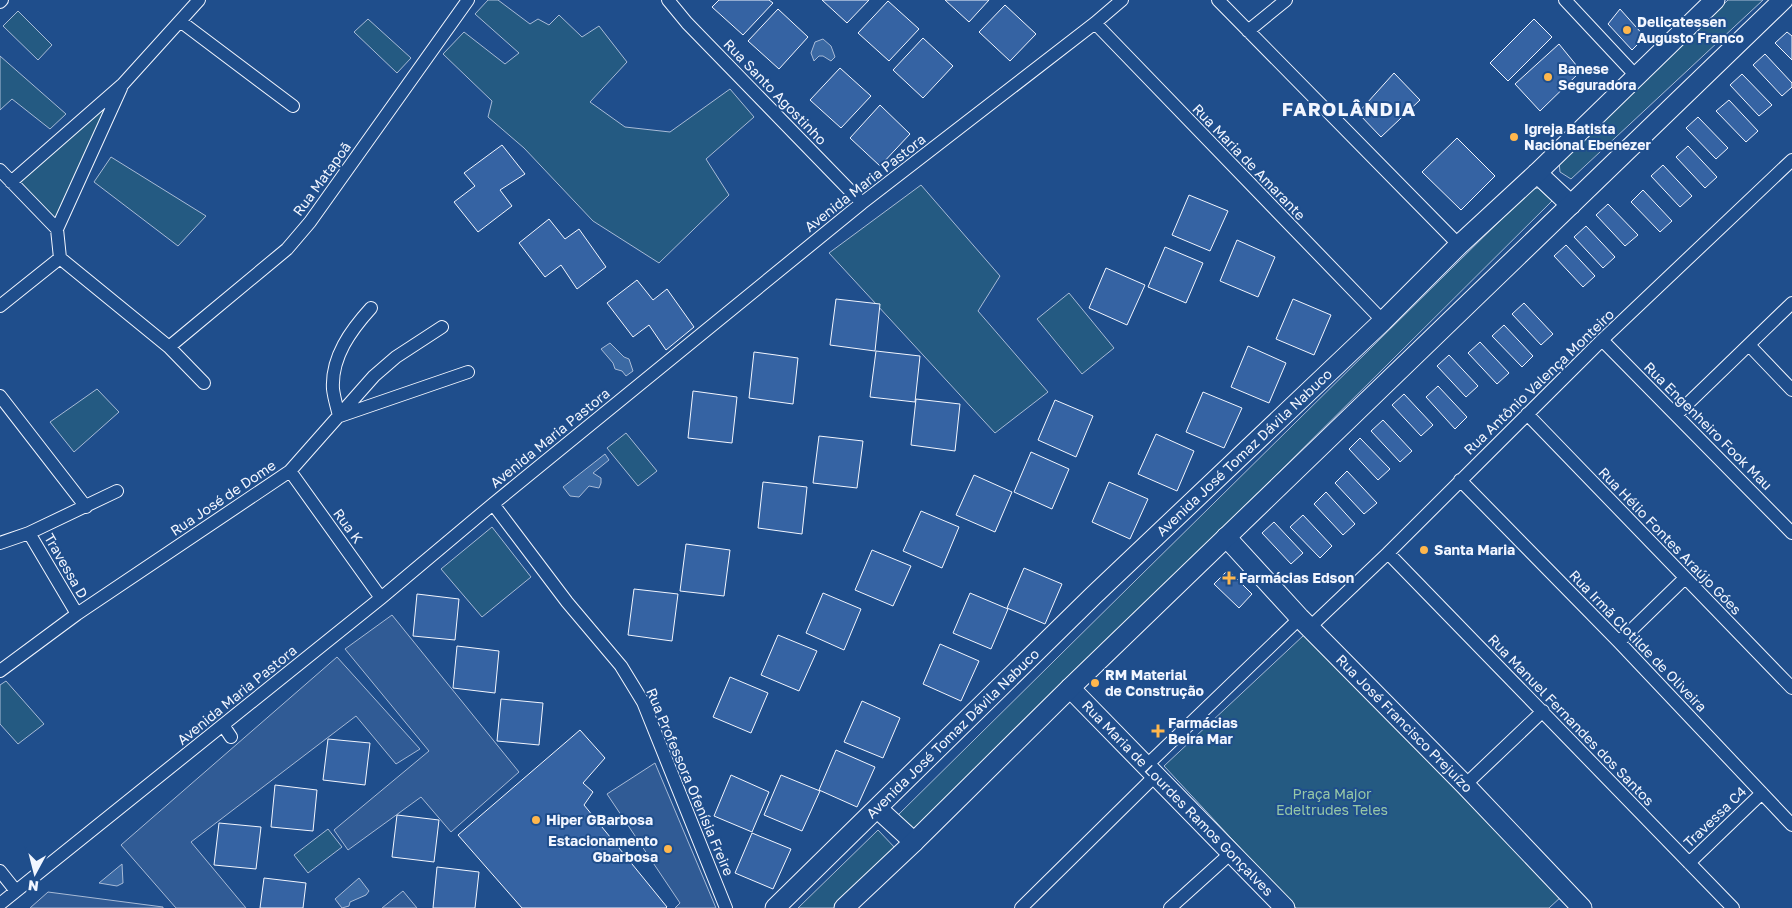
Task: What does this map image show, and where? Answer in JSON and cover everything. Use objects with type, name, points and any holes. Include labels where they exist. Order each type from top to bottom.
[{"type":"main road","name":"Avenida José Tomaz Dávila Nabuco","points":[[776,908],[1093,596],[1383,321],[1459,245],[1537,173],[1715,0]]},
{"type":"main road","points":[[844,908],[1783,0]]},
{"type":"main road","points":[[1537,173],[1571,205]]},
{"type":"main road","name":"Rua José Francisco Prejuízo","points":[[1226,537],[1305,623],[1466,785],[1582,908]]},
{"type":"main road","name":"Rua Maria de Lourdes Ramos Gonçalves","points":[[1070,688],[1285,908]]},
{"type":"main road","points":[[878,809],[914,842]]},
{"type":"street","points":[[11,182],[123,84],[199,0]]},
{"type":"street","name":"Rua Matapoã","points":[[169,347],[287,249],[310,222],[468,0]]},
{"type":"street","name":"Rua Santo Agostinho","points":[[668,0],[687,23],[862,203]]},
{"type":"street","name":"Avenida Maria Pastora","points":[[0,904],[381,598],[493,504],[862,203],[1095,23],[1122,0]]},
{"type":"street","points":[[1218,0],[1459,245]]},
{"type":"street","points":[[1248,31],[1286,0]]},
{"type":"street","points":[[1565,0],[1637,76]]},
{"type":"street","points":[[180,20],[293,106]]},
{"type":"street","name":"Rua Maria de Amarante","points":[[1095,23],[1383,321]]},
{"type":"street","points":[[123,84],[58,229],[60,258],[169,347],[204,383]]},
{"type":"street","name":"Rua Antônio Valença Monteiro","points":[[1021,908],[1150,771],[1305,623],[1388,553],[1602,340],[1792,160]]},
{"type":"street","points":[[0,170],[58,229]]},
{"type":"street","points":[[0,306],[60,258]]},
{"type":"street","points":[[1676,415],[1792,303]]},
{"type":"street","points":[[370,308],[357,323],[337,359],[333,388],[339,416],[468,372]]},
{"type":"street","name":"Rua José de Dome","points":[[0,671],[77,614],[290,471],[374,376],[396,357],[442,327]]},
{"type":"street","name":"Rua Engenheiro Fook Mau","points":[[1602,340],[1792,533]]},
{"type":"street","points":[[1749,345],[1792,390]]},
{"type":"street","points":[[0,396],[86,507]]},
{"type":"street","name":"Rua Hélio Fontes Araújo Góes","points":[[1527,414],[1792,688]]},
{"type":"street","name":"Rua K","points":[[290,471],[381,598]]},
{"type":"street","name":"Rua Irmã Clotilde de Oliveira","points":[[1460,480],[1619,642],[1792,825]]},
{"type":"street","points":[[0,543],[30,533],[117,491]]},
{"type":"street","name":"Rua Professora Ofenísia Freire","points":[[493,504],[567,602],[621,666],[644,702],[726,908]]},
{"type":"street","name":"Travessa D","points":[[30,533],[77,614]]},
{"type":"street","name":"Rua Manuel Fernandes dos Santos","points":[[1388,553],[1733,908]]},
{"type":"street","points":[[1619,642],[1685,578]]},
{"type":"street","points":[[1466,785],[1543,712]]},
{"type":"street","points":[[223,725],[231,736]]},
{"type":"street","name":"Travessa C4","points":[[1689,863],[1762,793]]},
{"type":"street","points":[[1170,908],[1231,853]]},
{"type":"street","points":[[0,871],[16,891]]},
{"type":"green space","points":[[488,0],[498,0],[530,24],[538,19],[549,25],[559,15],[582,37],[599,26],[627,62],[590,102],[625,127],[670,132],[730,89],[754,117],[706,159],[729,195],[659,263],[593,221],[524,148],[488,117],[492,101],[443,54],[464,32],[505,64],[519,53],[475,14]]},
{"type":"green space","points":[[1728,0],[1763,0],[1571,179],[1560,172],[1559,162]]},
{"type":"green space","points":[[18,11],[52,45],[38,60],[3,26]]},
{"type":"green space","points":[[368,19],[411,58],[397,73],[354,32]]},
{"type":"green space","points":[[0,56],[66,114],[50,129],[12,99],[0,110]]},
{"type":"green space","points":[[122,89],[57,239],[14,188]]},
{"type":"green space","points":[[111,157],[206,216],[178,246],[94,182]]},
{"type":"green space","points":[[921,185],[1000,276],[978,311],[1048,392],[995,433],[829,253]]},
{"type":"green space","points":[[1538,188],[1552,201],[915,834],[896,817],[1532,189]]},
{"type":"green space","points":[[1069,293],[1114,348],[1082,374],[1037,319]]},
{"type":"green space","points":[[97,389],[119,412],[74,452],[50,422]]},
{"type":"green space","points":[[626,433],[657,471],[638,486],[607,448]]},
{"type":"green space","points":[[492,527],[531,577],[482,617],[441,569]]},
{"type":"green space","name":"Praça Major Edeltrudes Teles","points":[[1304,635],[1562,896],[1549,908],[1296,908],[1164,766]]},
{"type":"green space","points":[[6,681],[44,724],[18,744],[0,724],[0,685]]},
{"type":"green space","points":[[328,829],[342,847],[308,873],[294,855]]},
{"type":"green space","points":[[878,830],[897,850],[837,908],[798,908]]},
{"type":"shaded area","points":[[823,39],[831,46],[835,57],[831,61],[823,56],[819,56],[814,61],[811,53],[815,42]]},
{"type":"shaded area","points":[[610,343],[624,357],[629,359],[633,371],[626,376],[622,371],[615,369],[613,363],[601,349]]},
{"type":"shaded area","points":[[605,454],[609,460],[593,473],[601,478],[599,488],[589,486],[579,497],[570,496],[563,487]]},
{"type":"shaded area","points":[[392,615],[519,772],[451,832],[421,797],[348,850],[334,830],[429,751],[345,649]]},
{"type":"shaded area","points":[[337,657],[420,749],[396,764],[356,716],[191,842],[246,908],[176,908],[121,845]]},
{"type":"shaded area","name":"Estacionamento Gbarbosa","points":[[655,763],[716,908],[675,908],[680,903],[607,794]]},
{"type":"shaded area","points":[[122,864],[123,883],[117,886],[99,883]]},
{"type":"shaded area","points":[[359,878],[369,891],[366,895],[350,902],[349,906],[342,908],[335,899]]},
{"type":"shaded area","points":[[403,891],[417,908],[382,908]]},
{"type":"shaded area","points":[[48,892],[163,907],[163,908],[30,908]]},
{"type":"building","points":[[719,0],[769,0],[773,3],[743,35],[712,7]]},
{"type":"building","points":[[822,0],[869,0],[847,23]]},
{"type":"building","points":[[945,0],[989,0],[969,22]]},
{"type":"building","points":[[888,1],[919,29],[889,61],[858,33]]},
{"type":"building","points":[[1005,5],[1036,34],[1010,61],[979,32]]},
{"type":"building","points":[[778,9],[808,37],[779,69],[748,41]]},
{"type":"building","points":[[1620,9],[1645,37],[1632,50],[1608,24]]},
{"type":"building","points":[[1534,19],[1552,37],[1508,81],[1490,63]]},
{"type":"building","points":[[1787,32],[1792,36],[1792,60],[1775,43]]},
{"type":"building","points":[[923,38],[953,66],[923,98],[893,70]]},
{"type":"building","name":"Banese Seguradora","points":[[1559,44],[1581,71],[1540,111],[1515,84]]},
{"type":"building","points":[[1765,54],[1792,83],[1792,87],[1782,96],[1753,65]]},
{"type":"building","points":[[840,68],[871,96],[841,128],[810,100]]},
{"type":"building","points":[[1394,73],[1420,100],[1381,137],[1358,113]]},
{"type":"building","points":[[1742,74],[1772,105],[1759,116],[1730,85]]},
{"type":"building","points":[[1729,100],[1758,131],[1746,142],[1716,111]]},
{"type":"building","points":[[880,105],[910,134],[880,166],[850,138]]},
{"type":"building","points":[[1698,117],[1728,148],[1716,159],[1686,128]]},
{"type":"building","points":[[1457,138],[1495,176],[1461,210],[1422,172]]},
{"type":"building","points":[[502,145],[525,174],[500,190],[512,206],[478,232],[454,202],[475,186],[464,173]]},
{"type":"building","points":[[1688,146],[1717,177],[1705,188],[1676,157]]},
{"type":"building","points":[[1663,165],[1692,196],[1680,207],[1651,176]]},
{"type":"building","points":[[1643,190],[1672,221],[1660,232],[1631,202]]},
{"type":"building","points":[[1189,195],[1228,211],[1210,251],[1172,235]]},
{"type":"building","points":[[1608,204],[1638,235],[1625,246],[1596,215]]},
{"type":"building","points":[[549,219],[565,239],[579,229],[606,267],[577,289],[561,265],[545,277],[519,243]]},
{"type":"building","points":[[1586,226],[1615,257],[1603,268],[1574,237]]},
{"type":"building","points":[[1237,240],[1275,257],[1258,297],[1220,281]]},
{"type":"building","points":[[1566,245],[1595,276],[1583,287],[1554,256]]},
{"type":"building","points":[[1165,247],[1203,263],[1186,303],[1148,287]]},
{"type":"building","points":[[1106,268],[1145,285],[1127,325],[1089,308]]},
{"type":"building","points":[[637,280],[653,300],[667,289],[694,327],[666,350],[649,325],[633,337],[607,303]]},
{"type":"building","points":[[836,299],[880,304],[875,351],[830,345]]},
{"type":"building","points":[[1293,299],[1331,315],[1314,355],[1276,339]]},
{"type":"building","points":[[1524,303],[1553,334],[1541,345],[1512,314]]},
{"type":"building","points":[[1504,325],[1533,356],[1522,367],[1492,336]]},
{"type":"building","points":[[1480,342],[1509,373],[1497,384],[1468,353]]},
{"type":"building","points":[[1248,346],[1286,363],[1269,403],[1231,387]]},
{"type":"building","points":[[876,351],[920,356],[915,402],[870,397]]},
{"type":"building","points":[[754,352],[798,358],[793,404],[749,398]]},
{"type":"building","points":[[1449,355],[1478,386],[1466,397],[1437,366]]},
{"type":"building","points":[[1438,386],[1467,417],[1455,429],[1426,397]]},
{"type":"building","points":[[693,391],[737,397],[732,443],[688,438]]},
{"type":"building","points":[[1203,392],[1242,408],[1224,448],[1186,432]]},
{"type":"building","points":[[1404,394],[1433,425],[1421,436],[1392,405]]},
{"type":"building","points":[[916,399],[960,404],[955,451],[911,445]]},
{"type":"building","points":[[1055,400],[1093,416],[1076,457],[1038,440]]},
{"type":"building","points":[[1383,420],[1412,451],[1400,462],[1371,431]]},
{"type":"building","points":[[1156,434],[1194,451],[1177,491],[1138,474]]},
{"type":"building","points":[[819,436],[863,441],[857,488],[813,483]]},
{"type":"building","points":[[1360,438],[1390,469],[1378,480],[1349,449]]},
{"type":"building","points":[[1031,452],[1069,469],[1052,509],[1014,492]]},
{"type":"building","points":[[1347,471],[1377,503],[1364,514],[1335,483]]},
{"type":"building","points":[[974,475],[1012,492],[995,532],[956,515]]},
{"type":"building","points":[[763,482],[807,487],[802,534],[758,528]]},
{"type":"building","points":[[1109,482],[1148,499],[1130,539],[1092,522]]},
{"type":"building","points":[[1326,492],[1355,524],[1343,535],[1314,504]]},
{"type":"building","points":[[921,511],[959,527],[942,568],[903,551]]},
{"type":"building","points":[[1303,515],[1332,546],[1320,558],[1290,527]]},
{"type":"building","points":[[1274,522],[1303,553],[1291,564],[1262,533]]},
{"type":"building","points":[[686,544],[730,550],[724,596],[680,591]]},
{"type":"building","points":[[872,550],[911,566],[893,606],[855,590]]},
{"type":"building","points":[[1024,568],[1062,584],[1045,624],[1007,608]]},
{"type":"building","points":[[1228,570],[1252,594],[1239,608],[1214,584]]},
{"type":"building","points":[[634,589],[678,594],[672,641],[628,635]]},
{"type":"building","points":[[823,593],[861,609],[844,650],[806,633]]},
{"type":"building","points":[[970,593],[1008,609],[991,649],[953,633]]},
{"type":"building","points":[[417,594],[459,599],[455,640],[413,636]]},
{"type":"building","points":[[778,635],[817,651],[799,691],[761,675]]},
{"type":"building","points":[[940,644],[979,661],[961,701],[923,684]]},
{"type":"building","points":[[457,646],[499,651],[495,693],[453,688]]},
{"type":"building","points":[[730,677],[768,693],[751,733],[713,717]]},
{"type":"building","points":[[501,699],[543,703],[539,745],[497,741]]},
{"type":"building","points":[[862,701],[900,718],[883,758],[844,742]]},
{"type":"building","name":"Hiper GBarbosa","points":[[580,730],[605,758],[583,783],[593,792],[584,805],[666,908],[522,908],[458,835]]},
{"type":"building","points":[[328,739],[370,743],[365,785],[323,780]]},
{"type":"building","points":[[836,750],[875,767],[857,807],[819,790]]},
{"type":"building","points":[[731,775],[769,792],[752,832],[714,816]]},
{"type":"building","points":[[781,775],[820,791],[802,831],[764,815]]},
{"type":"building","points":[[275,785],[317,790],[313,831],[271,827]]},
{"type":"building","points":[[397,815],[439,820],[434,862],[392,857]]},
{"type":"building","points":[[219,823],[261,827],[256,869],[214,865]]},
{"type":"building","points":[[752,833],[791,849],[773,889],[735,873]]},
{"type":"building","points":[[437,867],[479,872],[475,908],[433,908]]},
{"type":"building","points":[[264,878],[306,883],[303,908],[260,908]]},
{"type":"place","name":"Delicatessen Augusto Franco","points":[[1627,30]]},
{"type":"place","name":"Banese Seguradora","points":[[1548,77]]},
{"type":"place","name":"Igreja Batista Nacional Ebenezer","points":[[1514,137]]},
{"type":"place","name":"Santa Maria","points":[[1424,550]]},
{"type":"place","name":"Farmácias Edson","points":[[1229,578]]},
{"type":"place","name":"RM Material de Construção","points":[[1095,683]]},
{"type":"place","name":"Farmácias Beira Mar","points":[[1158,731]]},
{"type":"place","name":"Hiper GBarbosa","points":[[536,820]]},
{"type":"place","name":"Estacionamento Gbarbosa","points":[[668,849]]},
{"type":"district","name":"FAROLÂNDIA","points":[[1349,109]]}]
